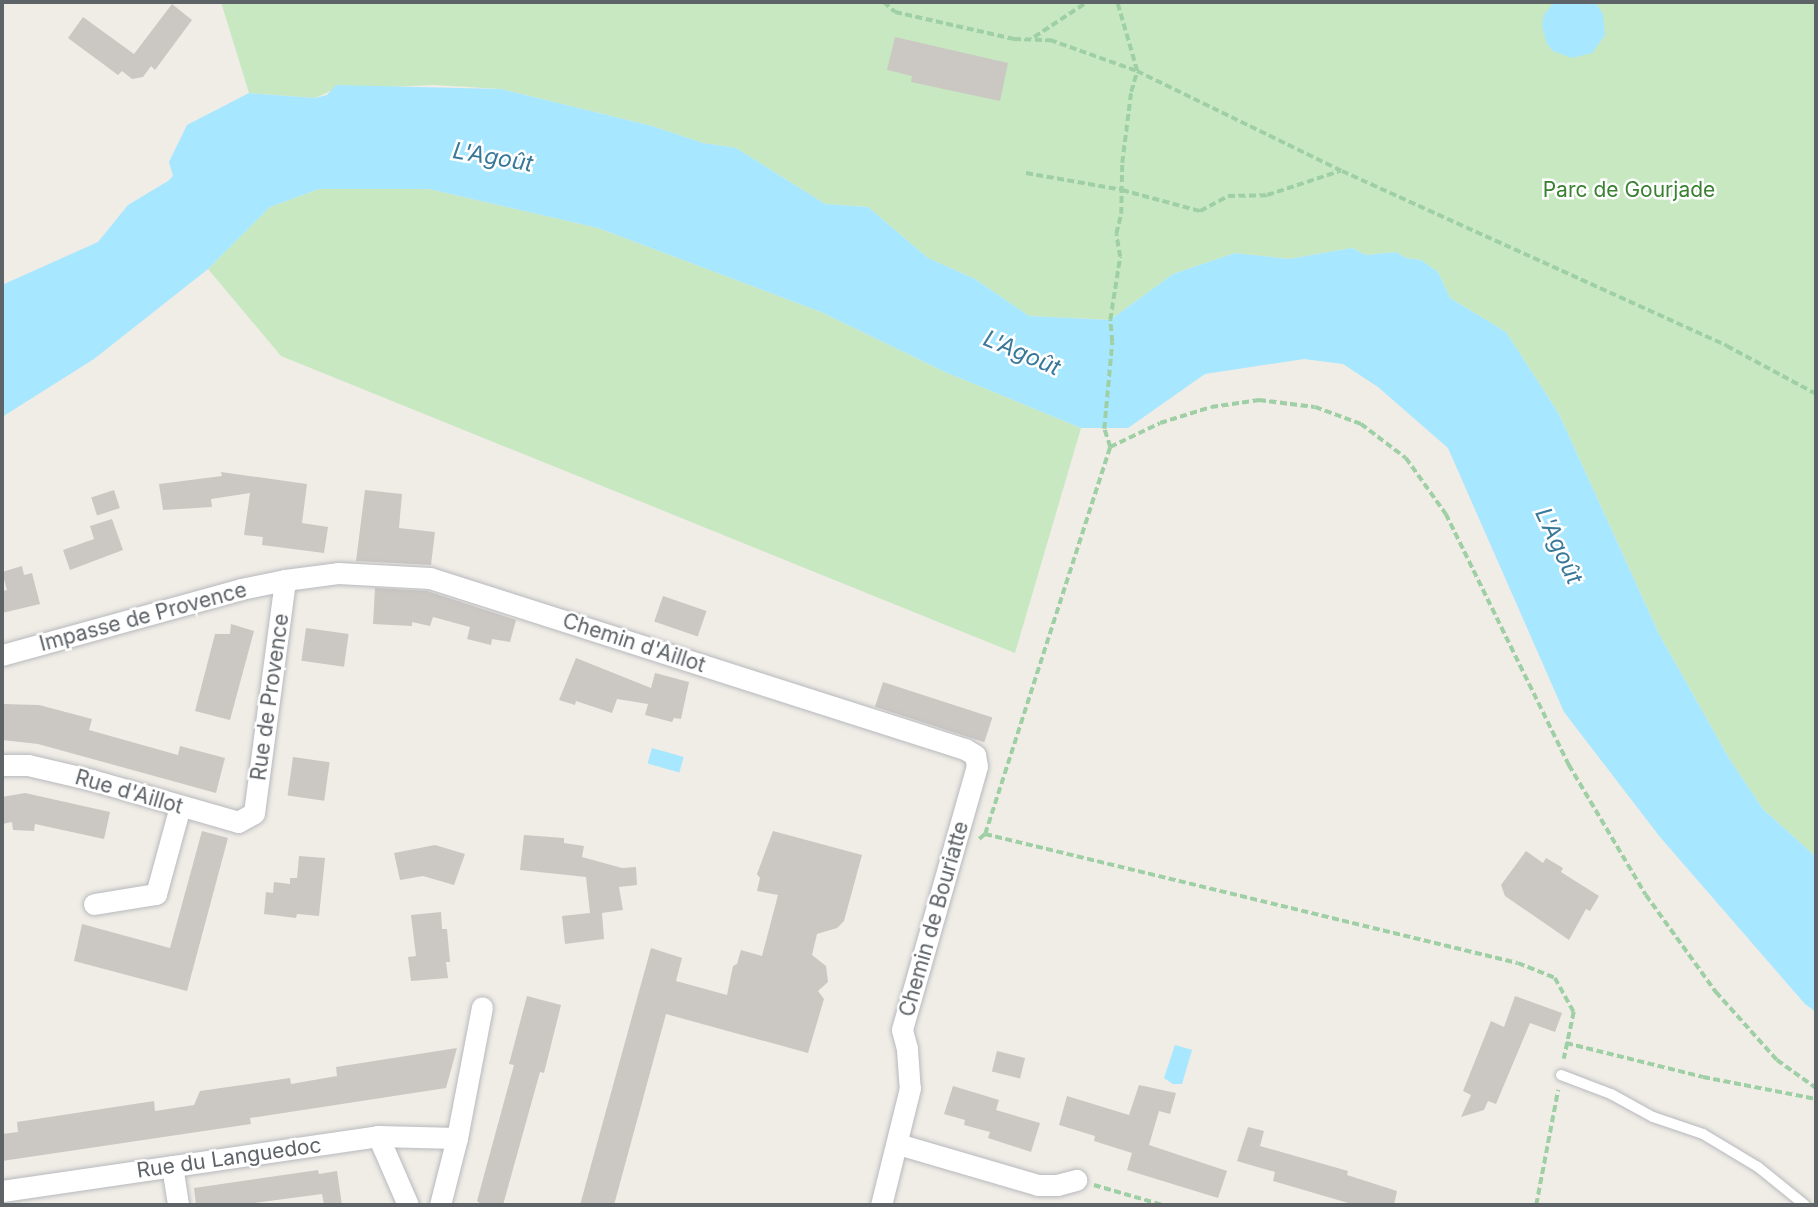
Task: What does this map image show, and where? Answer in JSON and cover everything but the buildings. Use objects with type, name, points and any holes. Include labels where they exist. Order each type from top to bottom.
[{"type":"street","name":"Chemin d'Aillot","points":[[285,580],[338,573],[430,578],[965,749],[975,755]]},
{"type":"street","name":"Impasse de Provence","points":[[2,655],[241,589],[285,580]]},
{"type":"street","name":"Rue de Provence","points":[[254,813],[285,580]]},
{"type":"street","name":"Chemin de Bouriatte","points":[[881,1205],[910,1088],[909,1058],[902,1030],[977,766],[975,755]]},
{"type":"street","name":"Rue d'Aillot","points":[[2,765],[29,765],[238,822],[254,813]]},
{"type":"street","points":[[94,904],[156,894],[180,806]]},
{"type":"street","points":[[440,1205],[457,1138],[482,1007]]},
{"type":"street","points":[[378,1136],[408,1205]]},
{"type":"street","name":"Rue du Languedoc","points":[[2,1191],[378,1136],[457,1138]]},
{"type":"street","points":[[898,1144],[1038,1185],[1057,1185],[1076,1180]]},
{"type":"street","points":[[172,1166],[178,1205]]},
{"type":"lane","points":[[1561,1075],[1611,1094],[1653,1117],[1703,1134],[1758,1167],[1805,1205]]},
{"type":"path","points":[[884,2],[895,12],[1014,38],[1050,40],[1137,71],[1342,171],[1727,346],[1816,394]]},
{"type":"path","points":[[1032,38],[1087,2]]},
{"type":"path","points":[[953,855],[971,847],[985,834],[1110,447],[1104,429],[1112,342],[1110,320],[1119,257],[1116,234],[1122,190],[1122,163],[1137,71],[1117,2]]},
{"type":"path","points":[[1026,173],[1122,190],[1200,211],[1228,196],[1267,195],[1342,171]]},
{"type":"path","points":[[1110,447],[1160,423],[1211,407],[1259,400],[1315,407],[1361,425],[1406,458],[1446,514],[1569,765],[1646,895],[1716,992],[1777,1060],[1816,1088]]},
{"type":"path","points":[[985,834],[1518,963],[1555,978],[1574,1012],[1536,1205]]},
{"type":"path","points":[[1566,1043],[1691,1075],[1816,1099]]},
{"type":"path","points":[[1076,1180],[1163,1205]]},
{"type":"green space","name":"Parc de Gourjade","points":[[221,2],[1816,2],[1816,857],[1763,809],[1730,760],[1659,634],[1559,414],[1506,332],[1450,298],[1438,272],[1421,260],[1406,258],[1396,252],[1366,255],[1352,248],[1289,259],[1235,253],[1173,274],[1110,320],[1028,316],[975,279],[928,258],[868,207],[825,204],[736,148],[703,143],[652,126],[501,89],[434,85],[367,88],[344,85],[315,98],[249,93]]},
{"type":"green space","points":[[319,189],[429,189],[598,228],[821,312],[945,372],[1081,428],[1015,653],[281,356],[208,269],[270,207]]},
{"type":"water","points":[[1554,2],[1593,2],[1597,5],[1603,14],[1605,35],[1592,53],[1572,58],[1553,51],[1547,44],[1542,25],[1544,15]]},
{"type":"water","name":"L'Agoût","points":[[336,85],[501,89],[652,126],[703,143],[736,148],[825,204],[868,207],[928,258],[975,279],[1029,316],[1110,320],[1173,274],[1235,253],[1289,259],[1352,248],[1366,255],[1396,252],[1406,258],[1421,260],[1438,272],[1450,298],[1506,332],[1559,414],[1659,634],[1730,760],[1763,809],[1816,857],[1816,1012],[1805,1004],[1660,837],[1564,712],[1448,448],[1378,387],[1343,364],[1304,359],[1205,374],[1128,428],[1081,428],[945,372],[821,312],[598,228],[429,189],[319,189],[270,207],[208,269],[94,359],[2,417],[2,285],[98,242],[128,205],[173,176],[169,162],[187,125],[249,93],[315,98],[327,95]]},
{"type":"water","points":[[652,748],[684,757],[679,772],[648,763]]},
{"type":"water","points":[[1175,1045],[1192,1050],[1182,1084],[1173,1084],[1164,1078]]}]
